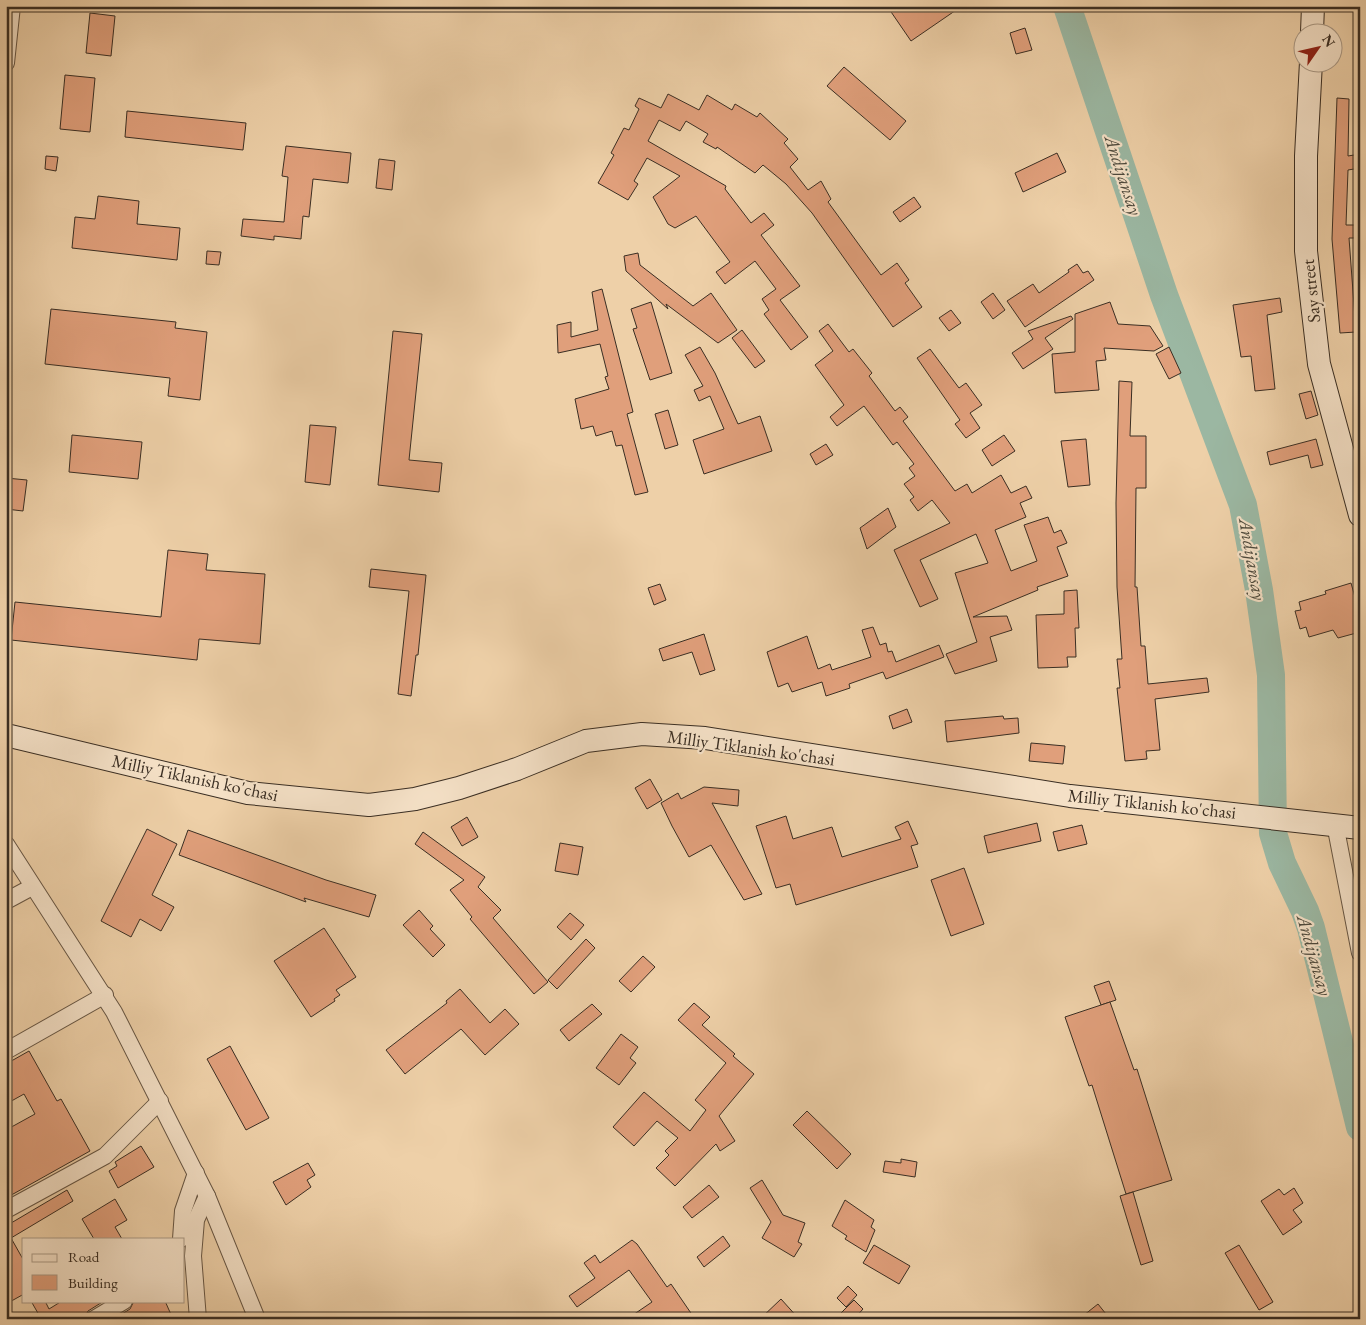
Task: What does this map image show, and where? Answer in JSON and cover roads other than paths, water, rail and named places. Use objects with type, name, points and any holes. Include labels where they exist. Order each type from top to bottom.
[{"type":"main road","points":[[1312,22],[1313,6]]},
{"type":"main road","name":"Say street","points":[[1310,72],[1306,156],[1306,251],[1319,364],[1360,515]]},
{"type":"main road","name":"Milliy Tiklanish ko'chasi","points":[[6,735],[248,792],[369,805],[415,799],[459,788],[517,769],[586,741],[642,734],[705,738],[1070,796],[1220,811],[1360,828]]},
{"type":"street","points":[[6,63],[12,6]]},
{"type":"street","points":[[1325,823],[1360,953]]},
{"type":"street","points":[[6,844],[32,887],[105,995],[207,1196],[257,1319]]},
{"type":"street","points":[[6,901],[32,887]]},
{"type":"street","points":[[6,1051],[105,995]]},
{"type":"street","points":[[6,1210],[105,1156],[160,1101]]},
{"type":"street","points":[[181,1238],[183,1211],[196,1173]]},
{"type":"street","points":[[198,1319],[193,1256],[196,1220],[207,1196]]},
{"type":"street","points":[[94,1319],[122,1302]]},
{"type":"waterway","name":"Andijansay","points":[[1067,6],[1164,295],[1243,505],[1259,590],[1271,675],[1273,833],[1282,863],[1311,928],[1360,1127]]}]
